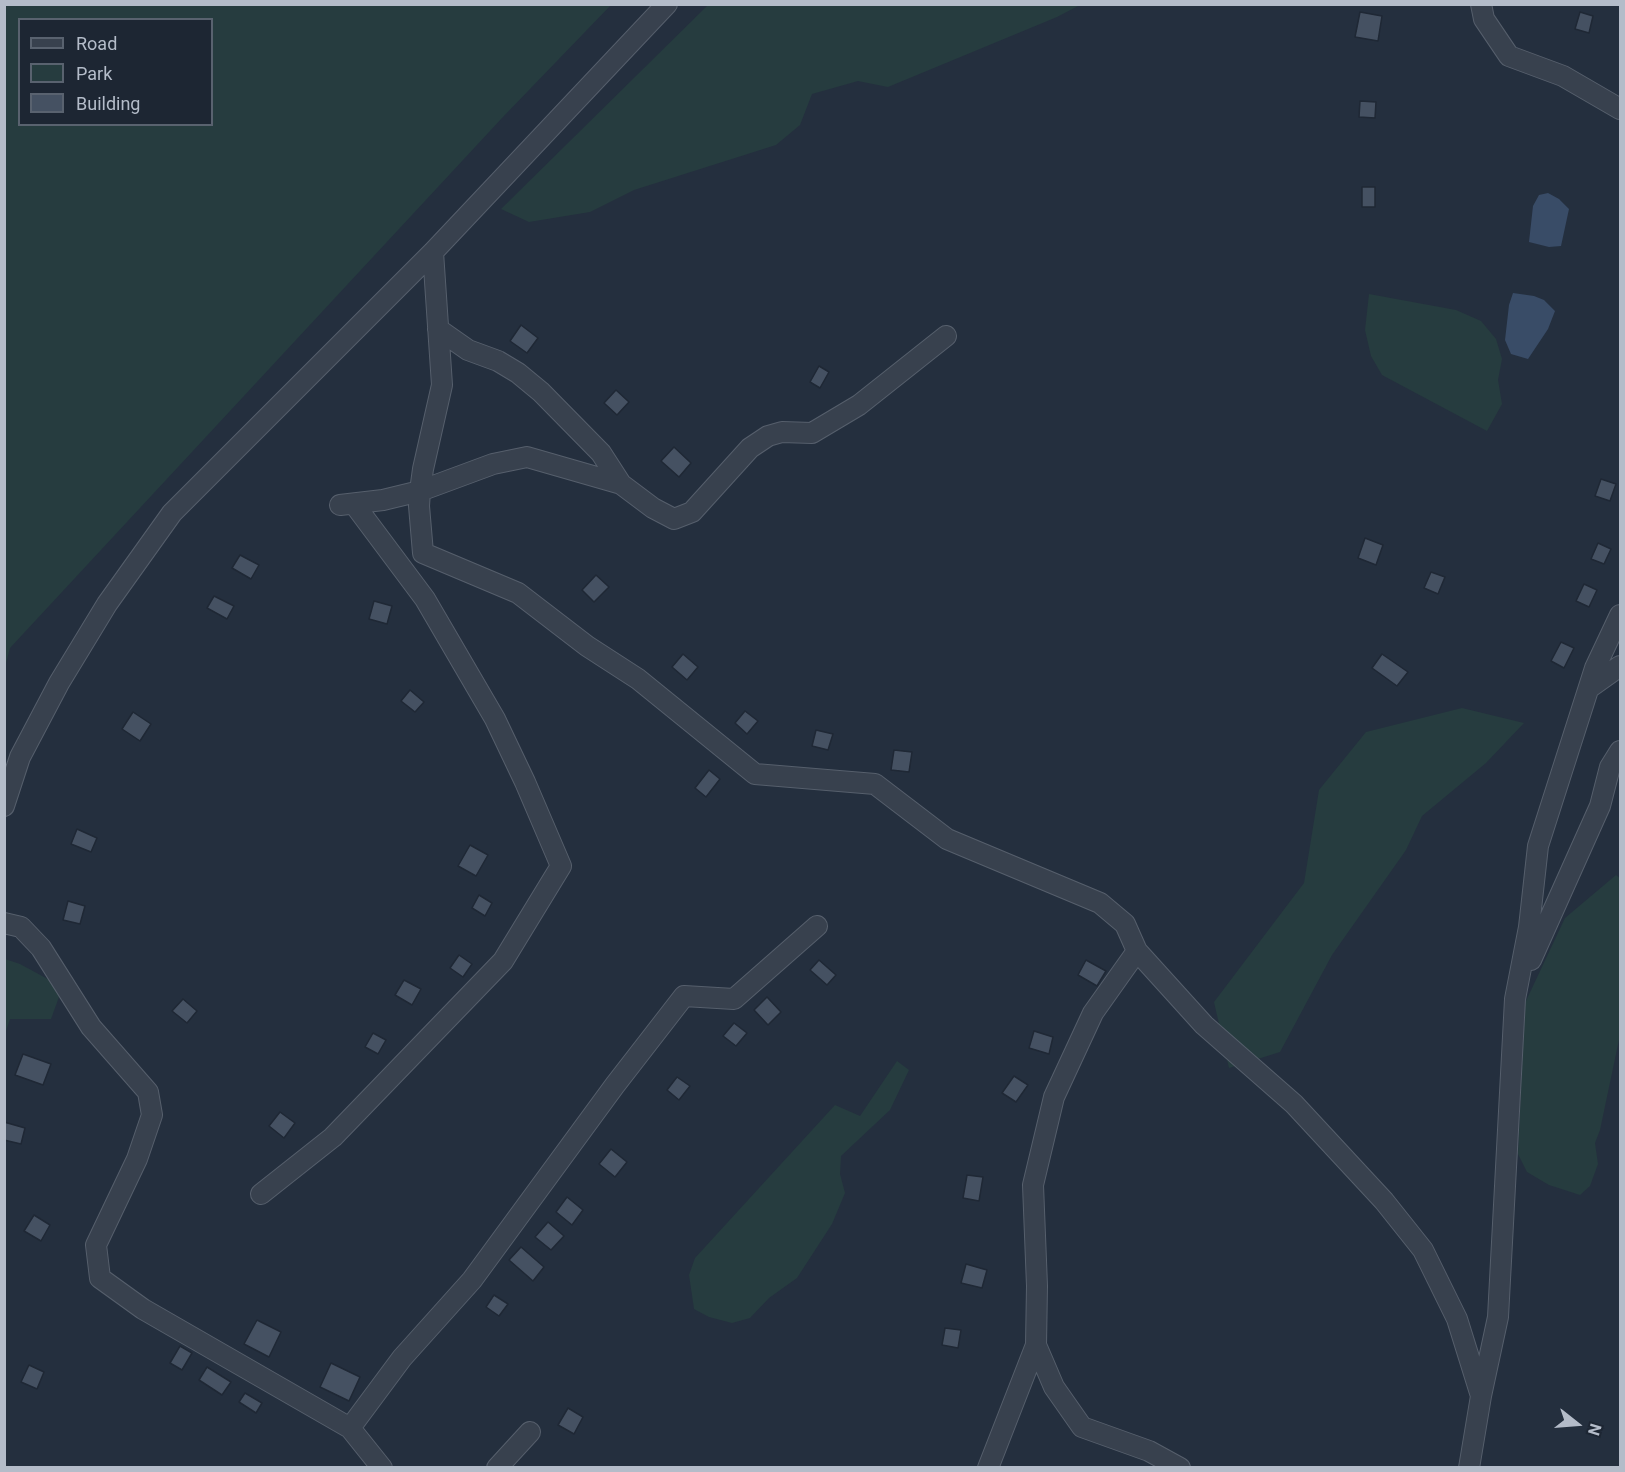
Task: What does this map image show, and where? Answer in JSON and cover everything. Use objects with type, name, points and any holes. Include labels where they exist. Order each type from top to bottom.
[{"type":"street","points":[[4,806],[20,757],[59,683],[107,604],[172,513],[433,252],[667,4]]},
{"type":"street","points":[[1481,4],[1484,19],[1509,56],[1563,76],[1620,109]]},
{"type":"street","points":[[433,252],[442,385],[420,491],[423,553],[518,593],[587,646],[638,680],[755,774],[875,784],[946,839],[1100,903],[1125,924],[1137,951],[1204,1025],[1294,1104],[1384,1201],[1423,1250],[1456,1318],[1481,1396]]},
{"type":"street","points":[[438,329],[468,350],[498,361],[542,392],[601,453],[621,484]]},
{"type":"street","points":[[261,1194],[333,1137],[503,961],[561,866],[495,719],[425,599],[347,504],[383,500],[420,491],[493,464],[527,457],[621,484],[674,519],[692,512],[750,448],[768,436],[782,432],[812,433],[859,405],[946,336]]},
{"type":"street","points":[[1469,1467],[1498,1317],[1515,999],[1529,927],[1538,846],[1595,668],[1620,615]]},
{"type":"street","points":[[1589,688],[1620,666]]},
{"type":"street","points":[[1515,999],[1551,912],[1600,806],[1610,767],[1620,752]]},
{"type":"street","points":[[4,923],[21,927],[41,948],[91,1027],[148,1092],[152,1115],[137,1159],[96,1245],[100,1278],[143,1309],[350,1428],[382,1467]]},
{"type":"street","points":[[350,1428],[402,1358],[472,1280],[615,1085],[684,996],[734,999],[817,926]]},
{"type":"street","points":[[988,1467],[1036,1345],[1033,1185],[1054,1097],[1093,1013],[1137,951]]},
{"type":"street","points":[[1036,1345],[1054,1387],[1082,1427],[1149,1451],[1180,1467]]},
{"type":"street","points":[[497,1467],[530,1432]]},
{"type":"green space","points":[[5,4],[611,5],[502,118],[10,648],[5,667]]},
{"type":"green space","points":[[708,5],[1080,5],[1057,17],[888,87],[858,81],[812,94],[800,125],[776,145],[634,190],[590,212],[529,222],[501,209]]},
{"type":"green space","points":[[1369,294],[1456,310],[1481,321],[1496,339],[1502,359],[1498,380],[1502,404],[1487,431],[1382,375],[1371,356],[1365,330]]},
{"type":"green space","points":[[1462,708],[1524,723],[1486,763],[1422,816],[1406,850],[1332,955],[1280,1052],[1229,1068],[1214,1002],[1304,883],[1319,790],[1366,732]]},
{"type":"green space","points":[[1616,875],[1620,878],[1620,1035],[1600,1130],[1595,1143],[1598,1164],[1590,1186],[1580,1195],[1549,1185],[1527,1172],[1518,1154],[1525,1003],[1565,918]]},
{"type":"green space","points":[[5,959],[20,964],[55,983],[59,997],[51,1019],[10,1019],[5,1034]]},
{"type":"green space","points":[[897,1061],[909,1070],[890,1110],[841,1156],[840,1174],[845,1193],[832,1224],[797,1278],[769,1298],[750,1318],[732,1323],[709,1317],[694,1309],[689,1275],[695,1258],[835,1105],[860,1116]]},
{"type":"water","points":[[1548,193],[1559,199],[1569,209],[1561,246],[1549,247],[1529,242],[1533,206],[1539,195]]},
{"type":"water","points":[[1513,293],[1544,300],[1555,311],[1548,329],[1528,359],[1511,354],[1505,340],[1509,305]]},
{"type":"building","points":[[1360,12],[1382,16],[1378,41],[1355,37]]},
{"type":"building","points":[[1580,12],[1593,16],[1589,33],[1575,29]]},
{"type":"building","points":[[1360,101],[1376,102],[1375,118],[1359,117]]},
{"type":"building","points":[[1362,187],[1375,187],[1375,207],[1362,207]]},
{"type":"building","points":[[521,325],[538,338],[527,353],[510,341]]},
{"type":"building","points":[[819,366],[829,372],[820,388],[810,382]]},
{"type":"building","points":[[616,390],[629,402],[617,415],[604,403]]},
{"type":"building","points":[[674,447],[691,463],[679,477],[661,461]]},
{"type":"building","points":[[1601,479],[1616,484],[1610,501],[1595,496]]},
{"type":"building","points":[[1365,538],[1383,545],[1376,565],[1358,558]]},
{"type":"building","points":[[1598,543],[1611,549],[1604,564],[1591,559]]},
{"type":"building","points":[[240,555],[259,565],[251,579],[232,568]]},
{"type":"building","points":[[1431,572],[1445,577],[1438,594],[1424,588]]},
{"type":"building","points":[[596,575],[609,587],[594,602],[582,590]]},
{"type":"building","points":[[1584,584],[1597,590],[1589,607],[1576,601]]},
{"type":"building","points":[[214,596],[234,606],[227,619],[207,608]]},
{"type":"building","points":[[374,601],[392,606],[387,624],[369,619]]},
{"type":"building","points":[[1561,642],[1574,648],[1564,668],[1551,661]]},
{"type":"building","points":[[683,654],[698,667],[687,680],[672,667]]},
{"type":"building","points":[[1382,654],[1408,672],[1397,686],[1372,668]]},
{"type":"building","points":[[410,690],[424,702],[415,712],[401,701]]},
{"type":"building","points":[[745,711],[758,721],[747,734],[735,723]]},
{"type":"building","points":[[133,712],[151,724],[140,741],[122,729]]},
{"type":"building","points":[[816,730],[833,734],[828,750],[812,746]]},
{"type":"building","points":[[894,750],[912,752],[909,772],[891,770]]},
{"type":"building","points":[[709,770],[720,779],[706,797],[695,788]]},
{"type":"building","points":[[77,829],[97,838],[91,852],[71,844]]},
{"type":"building","points":[[470,845],[488,855],[476,876],[458,866]]},
{"type":"building","points":[[479,895],[492,903],[485,916],[472,908]]},
{"type":"building","points":[[68,901],[85,906],[80,924],[63,920]]},
{"type":"building","points":[[459,955],[472,964],[463,977],[450,968]]},
{"type":"building","points":[[819,960],[836,975],[827,985],[810,970]]},
{"type":"building","points":[[1086,960],[1106,971],[1097,986],[1078,975]]},
{"type":"building","points":[[404,980],[421,989],[412,1005],[395,995]]},
{"type":"building","points":[[767,997],[781,1012],[768,1025],[754,1010]]},
{"type":"building","points":[[183,999],[197,1011],[187,1023],[172,1011]]},
{"type":"building","points":[[734,1023],[747,1033],[736,1046],[723,1036]]},
{"type":"building","points":[[1034,1031],[1053,1037],[1049,1054],[1029,1048]]},
{"type":"building","points":[[373,1033],[386,1040],[378,1054],[365,1047]]},
{"type":"building","points":[[23,1054],[51,1064],[43,1085],[15,1075]]},
{"type":"building","points":[[1014,1076],[1028,1085],[1016,1102],[1002,1093]]},
{"type":"building","points":[[677,1077],[690,1086],[679,1100],[667,1090]]},
{"type":"building","points":[[280,1112],[295,1123],[284,1138],[269,1126]]},
{"type":"building","points":[[4,1122],[25,1128],[21,1144],[4,1140]]},
{"type":"building","points":[[611,1149],[627,1162],[615,1177],[599,1164]]},
{"type":"building","points":[[967,1175],[983,1177],[979,1201],[963,1198]]},
{"type":"building","points":[[567,1197],[583,1210],[572,1225],[556,1212]]},
{"type":"building","points":[[34,1215],[50,1225],[41,1241],[24,1231]]},
{"type":"building","points":[[548,1222],[564,1236],[551,1250],[535,1237]]},
{"type":"building","points":[[521,1247],[544,1267],[533,1281],[509,1260]]},
{"type":"building","points":[[966,1264],[987,1270],[982,1288],[961,1283]]},
{"type":"building","points":[[494,1295],[508,1304],[499,1316],[486,1307]]},
{"type":"building","points":[[257,1320],[281,1332],[269,1357],[244,1344]]},
{"type":"building","points":[[945,1328],[961,1330],[958,1348],[942,1345]]},
{"type":"building","points":[[180,1346],[192,1353],[182,1370],[170,1363]]},
{"type":"building","points":[[331,1363],[360,1377],[349,1401],[320,1387]]},
{"type":"building","points":[[29,1365],[44,1372],[37,1389],[21,1382]]},
{"type":"building","points":[[207,1367],[231,1382],[222,1395],[199,1380]]},
{"type":"building","points":[[245,1393],[262,1403],[256,1413],[239,1402]]},
{"type":"building","points":[[568,1408],[583,1417],[574,1434],[558,1425]]}]
